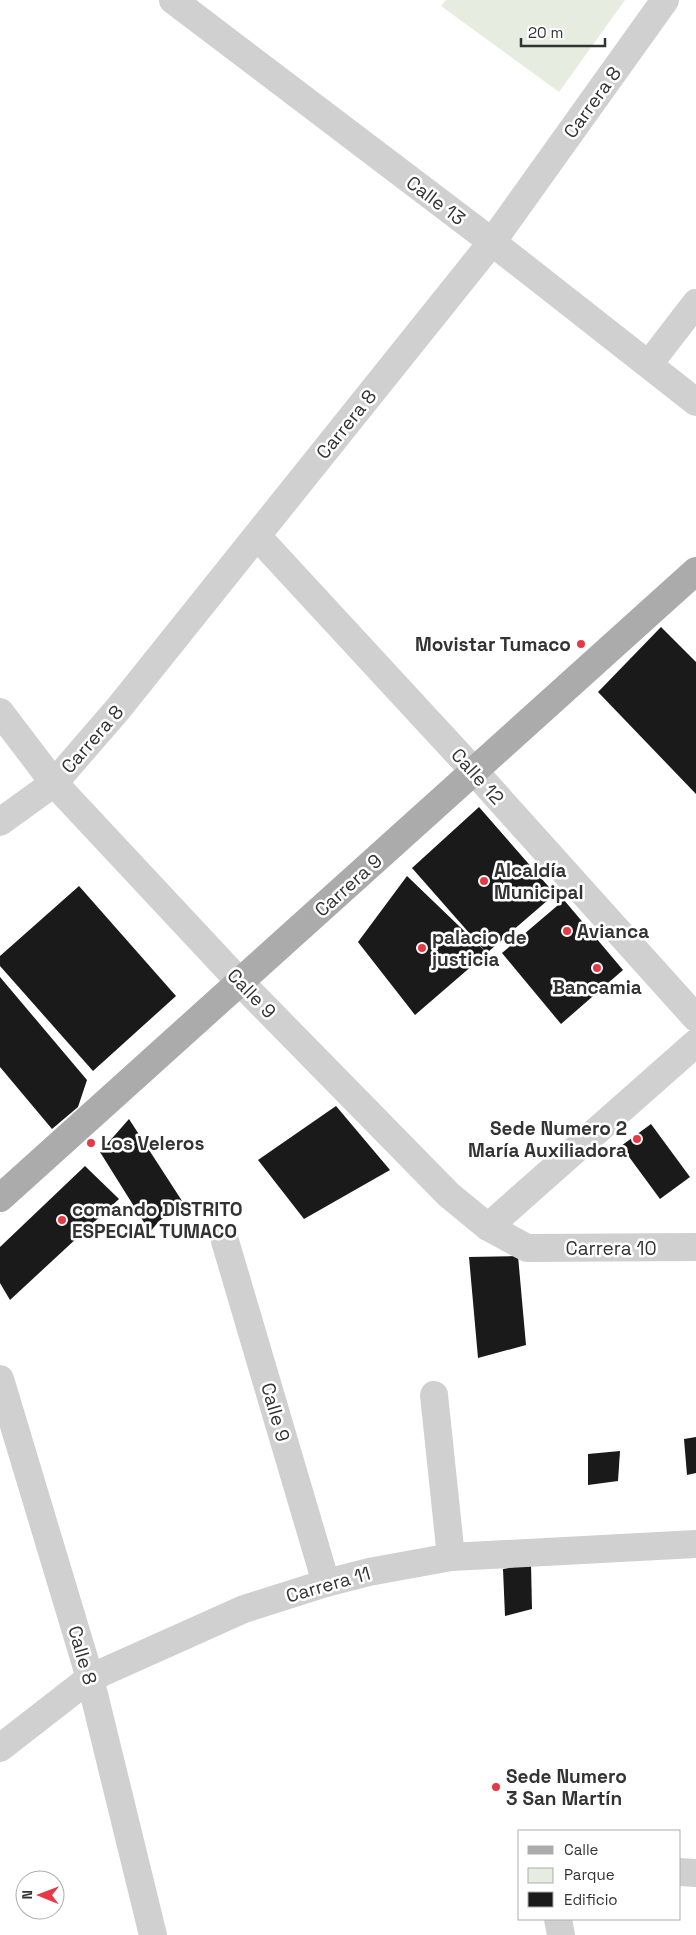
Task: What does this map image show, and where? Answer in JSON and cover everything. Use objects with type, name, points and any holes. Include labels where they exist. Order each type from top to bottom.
[{"type":"main road","name":"Carrera 9","points":[[0,1198],[696,572]]},
{"type":"street","name":"Calle 13","points":[[173,0],[492,242],[696,402]]},
{"type":"street","name":"Carrera 8","points":[[0,822],[54,783],[118,709],[492,242],[665,0]]},
{"type":"street","points":[[649,364],[696,303]]},
{"type":"street","name":"Calle 12","points":[[257,536],[474,771],[696,1018]]},
{"type":"street","name":"Calle 9","points":[[0,712],[54,783],[240,982],[449,1195],[488,1227],[527,1248]]},
{"type":"street","points":[[488,1227],[696,1043]]},
{"type":"street","name":"Calle 9","points":[[225,1241],[326,1582]]},
{"type":"street","name":"Carrera 10","points":[[527,1248],[696,1247]]},
{"type":"street","name":"Calle 8","points":[[0,1379],[90,1678],[153,1935]]},
{"type":"street","points":[[434,1395],[450,1557]]},
{"type":"street","name":"Carrera 11","points":[[0,1748],[90,1678],[244,1609],[326,1582],[450,1557],[696,1544]]},
{"type":"street","points":[[681,1872],[696,1873]]},
{"type":"street","points":[[558,1920],[561,1935]]},
{"type":"green space","points":[[446,0],[625,0],[559,92],[441,6]]},
{"type":"building","points":[[661,627],[696,662],[696,794],[598,692]]},
{"type":"building","points":[[479,807],[555,894],[415,1015],[358,942],[407,876],[485,951],[412,868]]},
{"type":"building","points":[[79,886],[176,996],[93,1071],[0,966],[0,956]]},
{"type":"building","points":[[564,900],[623,970],[561,1024],[502,953]]},
{"type":"building","points":[[0,977],[87,1080],[78,1107],[52,1129],[0,1067]]},
{"type":"building","points":[[336,1106],[390,1170],[304,1219],[258,1160]]},
{"type":"building","points":[[129,1119],[184,1204],[159,1221],[150,1232],[100,1152]]},
{"type":"building","points":[[651,1124],[690,1177],[660,1199],[621,1146]]},
{"type":"building","name":"comando DISTRITO ESPECIAL TUMACO","points":[[85,1166],[119,1199],[10,1300],[0,1283],[0,1247]]},
{"type":"building","points":[[518,1256],[526,1345],[478,1358],[469,1257]]},
{"type":"building","points":[[696,1437],[696,1473],[687,1475],[684,1439]]},
{"type":"building","points":[[620,1451],[618,1481],[588,1485],[588,1454]]},
{"type":"building","points":[[531,1564],[532,1609],[505,1616],[503,1569]]},
{"type":"place","name":"Movistar Tumaco","points":[[581,644]]},
{"type":"place","name":"Alcaldía Municipal","points":[[484,881]]},
{"type":"place","name":"Avianca","points":[[567,931]]},
{"type":"place","name":"palacio de justicia","points":[[422,948]]},
{"type":"place","name":"Bancamia","points":[[597,968]]},
{"type":"place","name":"Sede Numero 2 María Auxiliadora","points":[[637,1139]]},
{"type":"place","name":"Los Veleros","points":[[91,1143]]},
{"type":"place","name":"comando DISTRITO ESPECIAL TUMACO","points":[[62,1220]]},
{"type":"place","name":"Sede Numero 3 San Martín","points":[[496,1787]]}]
